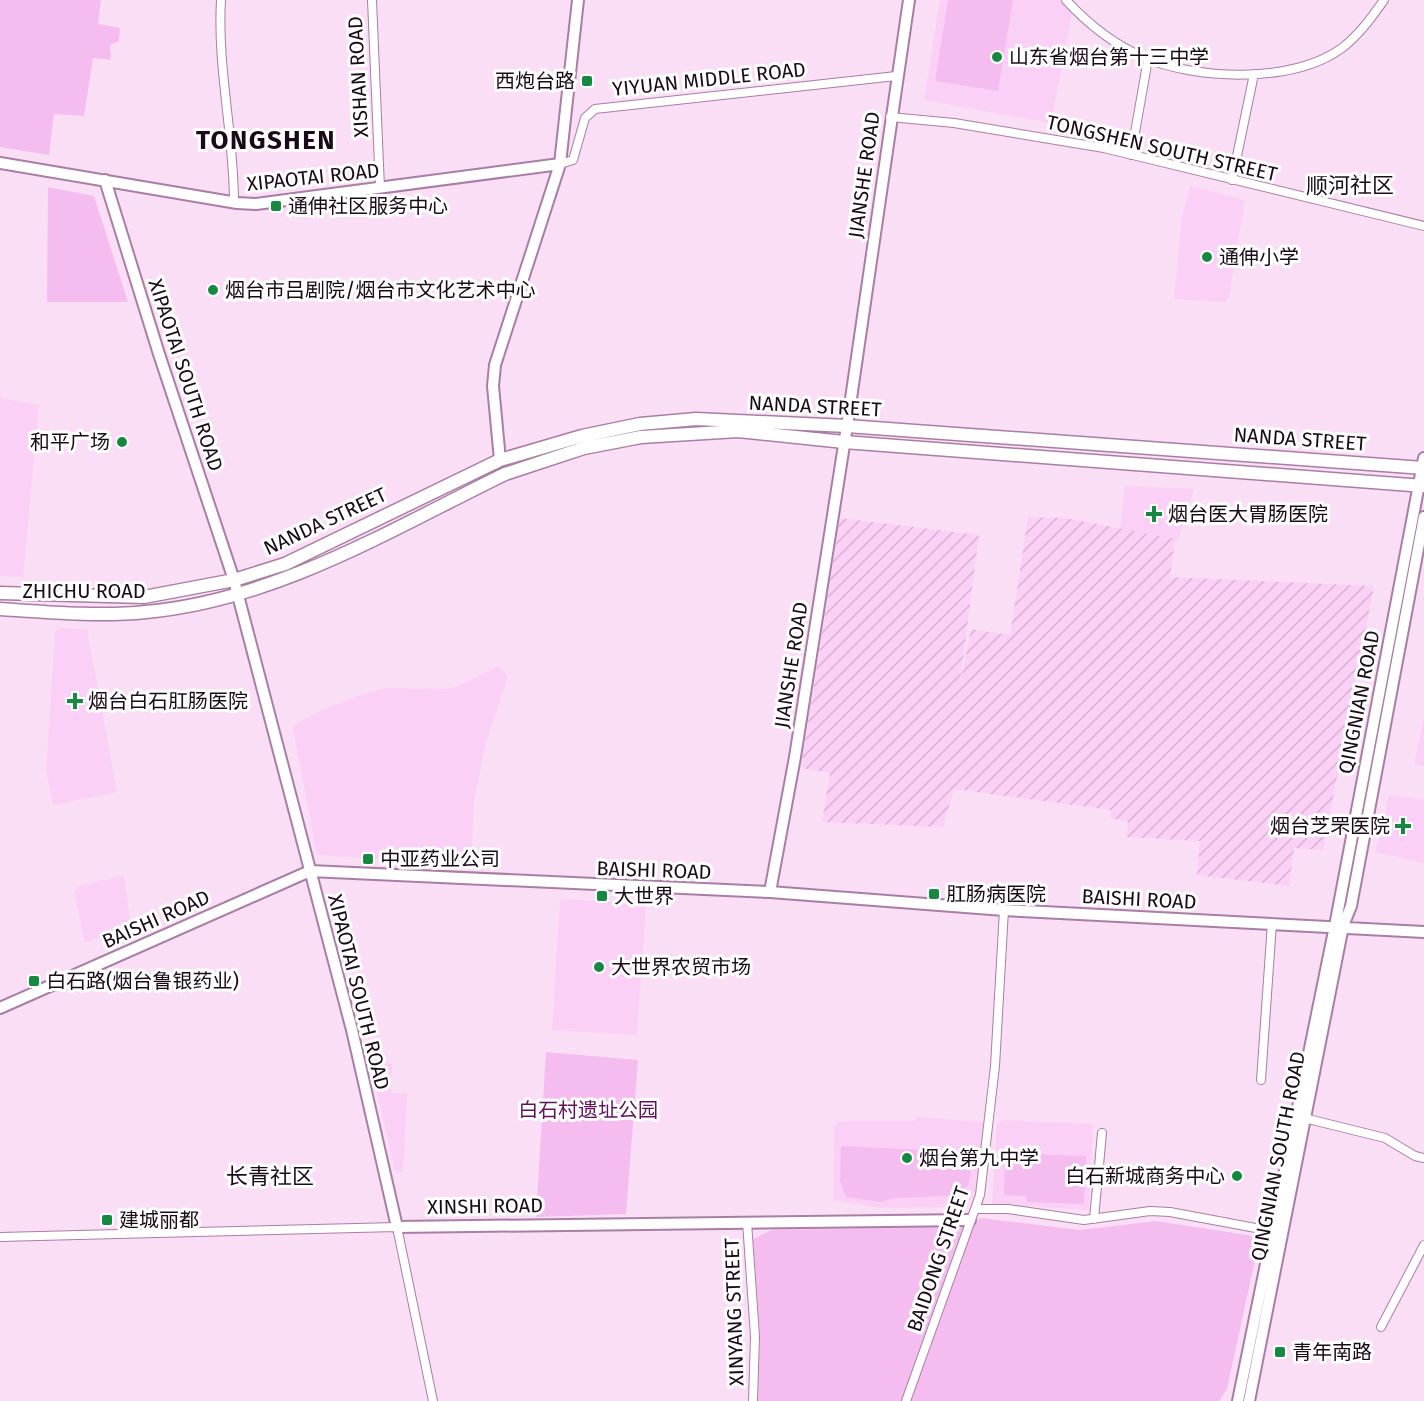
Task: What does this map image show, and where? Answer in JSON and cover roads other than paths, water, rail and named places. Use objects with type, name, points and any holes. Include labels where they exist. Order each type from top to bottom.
[{"type":"main road","name":"NANDA STREET","points":[[234,580],[285,564],[500,460],[582,436],[640,424],[685,420],[847,426],[1423,464]]},
{"type":"main road","name":"NANDA STREET","points":[[238,596],[291,578],[505,474],[584,448],[641,437],[696,431],[738,431],[844,442],[1421,486]]},
{"type":"main road","name":"ZHICHU ROAD","points":[[0,593],[144,597],[234,580]]},
{"type":"main road","name":"ZHICHU ROAD","points":[[0,609],[145,613],[238,596]]},
{"type":"street","points":[[220,0],[223,63],[234,160],[234,202]]},
{"type":"street","name":"XISHAN ROAD","points":[[372,0],[380,188]]},
{"type":"street","points":[[500,460],[493,386],[495,365],[561,164],[578,0]]},
{"type":"street","name":"JIANSHE ROAD","points":[[770,892],[795,757],[847,426],[890,117],[909,0]]},
{"type":"street","points":[[1066,0],[1084,19],[1111,40],[1148,59],[1197,71],[1233,75],[1293,68],[1324,58],[1355,36],[1384,0]]},
{"type":"street","points":[[1131,154],[1148,59]]},
{"type":"street","points":[[1232,180],[1254,74]]},
{"type":"street","name":"YIYUAN MIDDLE ROAD","points":[[561,164],[573,160],[585,118],[595,109],[896,76]]},
{"type":"street","name":"TONGSHEN SOUTH STREET","points":[[890,117],[965,125],[1131,154],[1424,226]]},
{"type":"street","name":"XIPAOTAI ROAD","points":[[0,163],[256,204],[561,164]]},
{"type":"street","name":"XIPAOTAI SOUTH ROAD","points":[[105,180],[159,354],[234,580],[352,1030],[397,1227],[433,1401]]},
{"type":"street","name":"QINGNIAN ROAD","points":[[1339,926],[1421,486],[1423,464]]},
{"type":"street","name":"QINGNIAN ROAD","points":[[1339,926],[1351,906],[1424,517]]},
{"type":"street","name":"BAISHI ROAD","points":[[0,1008],[310,871],[770,892],[1004,910],[1424,932]]},
{"type":"street","name":"BAIDONG STREET","points":[[906,1401],[980,1195],[995,1066],[1004,910]]},
{"type":"street","points":[[1261,1080],[1272,923]]},
{"type":"street","name":"QINGNIAN SOUTH ROAD","points":[[1249,1401],[1339,926]]},
{"type":"street","name":"QINGNIAN SOUTH ROAD","points":[[1238,1401],[1272,1231],[1339,926]]},
{"type":"street","points":[[1304,1118],[1385,1138],[1415,1156],[1424,1158]]},
{"type":"street","points":[[1094,1219],[1102,1133]]},
{"type":"street","points":[[975,1209],[1008,1209],[1084,1220],[1150,1211],[1170,1212],[1272,1231]]},
{"type":"street","name":"XINSHI ROAD","points":[[0,1237],[441,1224],[970,1220]]},
{"type":"street","name":"XINYANG STREET","points":[[747,1222],[755,1336],[753,1401]]},
{"type":"street","points":[[1381,1327],[1424,1245]]},
{"type":"place","name":"山东省烟台第十三中学","points":[[997,57]]},
{"type":"place","name":"西炮台路","points":[[587,81]]},
{"type":"place","name":"通伸社区服务中心","points":[[276,206]]},
{"type":"place","name":"通伸小学","points":[[1207,257]]},
{"type":"place","name":"烟台市吕剧院/烟台市文化艺术中心","points":[[213,290]]},
{"type":"place","name":"和平广场","points":[[122,442]]},
{"type":"place","name":"烟台医大胃肠医院","points":[[1154,514]]},
{"type":"place","name":"烟台白石肛肠医院","points":[[75,701]]},
{"type":"place","name":"烟台芝罘医院","points":[[1403,826]]},
{"type":"place","name":"中亚药业公司","points":[[368,859]]},
{"type":"place","name":"肛肠病医院","points":[[934,894]]},
{"type":"place","name":"大世界","points":[[602,896]]},
{"type":"place","name":"大世界农贸市场","points":[[599,967]]},
{"type":"place","name":"白石路(烟台鲁银药业)","points":[[34,981]]},
{"type":"place","name":"烟台第九中学","points":[[907,1158]]},
{"type":"place","name":"白石新城商务中心","points":[[1237,1176]]},
{"type":"place","name":"建城丽都","points":[[107,1220]]},
{"type":"place","name":"青年南路","points":[[1280,1352]]},
{"type":"district","name":"TONGSHEN","points":[[266,140]]},
{"type":"district","name":"顺河社区","points":[[1350,185]]},
{"type":"district","name":"长青社区","points":[[270,1176]]},
{"type":"park label","name":"白石村遗址公园","points":[[588,1110]]}]
